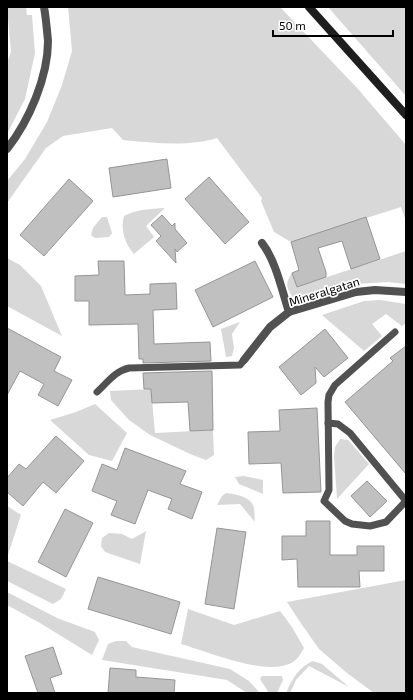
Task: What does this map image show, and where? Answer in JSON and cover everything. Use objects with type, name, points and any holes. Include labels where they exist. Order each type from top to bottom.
[{"type":"main road","points":[[309,7],[406,115]]},
{"type":"street","points":[[7,149],[28,116],[44,72],[48,42],[44,7]]},
{"type":"street","points":[[262,243],[278,276],[289,312]]},
{"type":"street","name":"Mineralgatan","points":[[244,360],[270,327],[289,312],[356,292],[375,290],[406,292]]},
{"type":"lane","points":[[328,423],[338,424],[350,433],[406,501],[386,522],[377,525],[361,526],[352,524],[340,518],[324,502],[329,490],[328,423],[329,394],[335,385],[395,332]]},
{"type":"lane","points":[[97,392],[117,373],[129,368],[240,365],[244,360]]},
{"type":"shaded area","points":[[7,7],[26,7],[27,15],[32,15],[35,53],[25,99],[7,134],[7,63],[11,52]]},
{"type":"shaded area","points":[[68,7],[280,7],[358,89],[406,145],[406,221],[401,207],[291,242],[274,232],[261,201],[262,198],[217,138],[195,143],[159,143],[123,140],[112,128],[63,136],[46,148],[7,203],[7,181],[25,159],[47,122],[62,85],[72,51]]},
{"type":"shaded area","points":[[328,7],[406,7],[406,96]]},
{"type":"shaded area","points":[[165,208],[146,226],[154,237],[134,254],[128,246],[124,236],[124,216],[149,209]]},
{"type":"shaded area","points":[[102,217],[107,217],[112,233],[109,237],[95,238],[91,235],[93,228]]},
{"type":"shaded area","points":[[406,251],[406,284],[388,282],[356,284],[303,301],[294,299],[287,286],[288,280],[292,273],[297,287]]},
{"type":"shaded area","points":[[7,258],[20,265],[41,286],[62,336],[7,306]]},
{"type":"shaded area","points":[[380,300],[406,304],[406,323],[402,326],[386,314],[372,324],[382,336],[364,351],[322,315],[364,301]]},
{"type":"shaded area","points":[[240,322],[232,334],[234,348],[232,356],[226,357],[221,329]]},
{"type":"shaded area","points":[[151,389],[155,433],[213,430],[214,455],[206,460],[150,435],[129,420],[111,400],[110,391]]},
{"type":"shaded area","points":[[95,404],[127,433],[112,461],[89,455],[50,420]]},
{"type":"shaded area","points":[[340,439],[348,440],[369,464],[337,499],[334,456],[335,447]]},
{"type":"shaded area","points":[[244,476],[263,480],[263,494],[239,484],[235,477]]},
{"type":"shaded area","points":[[226,493],[239,495],[253,504],[255,522],[240,504],[217,505],[222,496]]},
{"type":"shaded area","points":[[7,506],[21,515],[7,558]]},
{"type":"shaded area","points":[[146,531],[140,564],[105,552],[101,546],[102,538],[109,533],[122,534],[132,539]]},
{"type":"shaded area","points":[[7,561],[66,589],[61,599],[53,604],[7,581]]},
{"type":"shaded area","points":[[406,580],[406,693],[374,693],[347,673],[319,649],[287,602]]},
{"type":"shaded area","points":[[7,592],[57,618],[95,632],[99,640],[92,655],[40,623],[7,605]]},
{"type":"shaded area","points":[[188,609],[234,625],[280,611],[292,627],[304,648],[298,658],[292,663],[278,667],[265,667],[220,657],[181,644]]},
{"type":"shaded area","points":[[116,641],[126,641],[132,647],[230,669],[249,681],[259,692],[247,693],[227,680],[102,660],[108,644]]},
{"type":"shaded area","points":[[313,661],[322,664],[349,687],[309,666],[296,680],[290,693],[286,693],[296,674]]},
{"type":"shaded area","points":[[262,676],[282,676],[283,680],[277,693],[269,693],[260,679]]},
{"type":"building","points":[[167,159],[171,188],[113,197],[109,168]]},
{"type":"building","points":[[209,177],[249,222],[225,244],[185,199]]},
{"type":"building","points":[[69,179],[93,201],[44,256],[20,235]]},
{"type":"building","points":[[162,215],[172,226],[175,223],[175,229],[187,243],[177,252],[175,249],[176,263],[156,241],[161,236],[151,225]]},
{"type":"building","points":[[366,217],[380,259],[351,269],[342,241],[318,248],[326,272],[326,277],[297,287],[292,273],[299,270],[291,242]]},
{"type":"building","points":[[98,261],[124,261],[125,295],[150,294],[150,284],[176,283],[177,309],[153,310],[154,344],[210,342],[211,361],[143,363],[143,359],[139,359],[138,324],[89,325],[89,301],[75,301],[75,276],[99,275]]},
{"type":"building","points":[[255,261],[273,297],[213,327],[195,290]]},
{"type":"building","points":[[7,328],[61,357],[54,371],[72,380],[58,406],[38,395],[44,384],[20,371],[7,395]]},
{"type":"building","points":[[325,329],[348,358],[324,377],[315,367],[316,383],[301,395],[279,367]]},
{"type":"building","points":[[406,346],[406,474],[345,402],[393,361],[390,358]]},
{"type":"building","points":[[212,371],[213,430],[190,431],[188,402],[152,403],[151,389],[144,389],[143,373]]},
{"type":"building","points":[[317,408],[321,492],[283,493],[281,463],[249,464],[248,432],[280,431],[279,410]]},
{"type":"building","points":[[56,436],[84,461],[56,493],[43,482],[23,506],[7,492],[7,478],[19,464],[26,469]]},
{"type":"building","points":[[125,448],[186,471],[180,484],[202,492],[192,519],[168,509],[172,499],[148,490],[135,524],[111,515],[117,501],[92,491],[102,464],[117,470]]},
{"type":"building","points":[[367,481],[387,501],[370,517],[351,496]]},
{"type":"building","points":[[65,509],[93,523],[66,577],[38,562]]},
{"type":"building","points":[[306,521],[330,521],[330,555],[357,555],[357,546],[384,546],[384,571],[359,571],[360,587],[298,587],[297,559],[282,560],[282,536],[306,536]]},
{"type":"building","points":[[217,528],[246,532],[234,609],[205,604]]},
{"type":"building","points":[[98,577],[180,602],[171,634],[88,609]]},
{"type":"building","points":[[53,647],[62,674],[50,678],[55,693],[38,693],[25,656]]},
{"type":"building","points":[[110,668],[136,670],[136,677],[175,680],[174,693],[108,693]]}]
